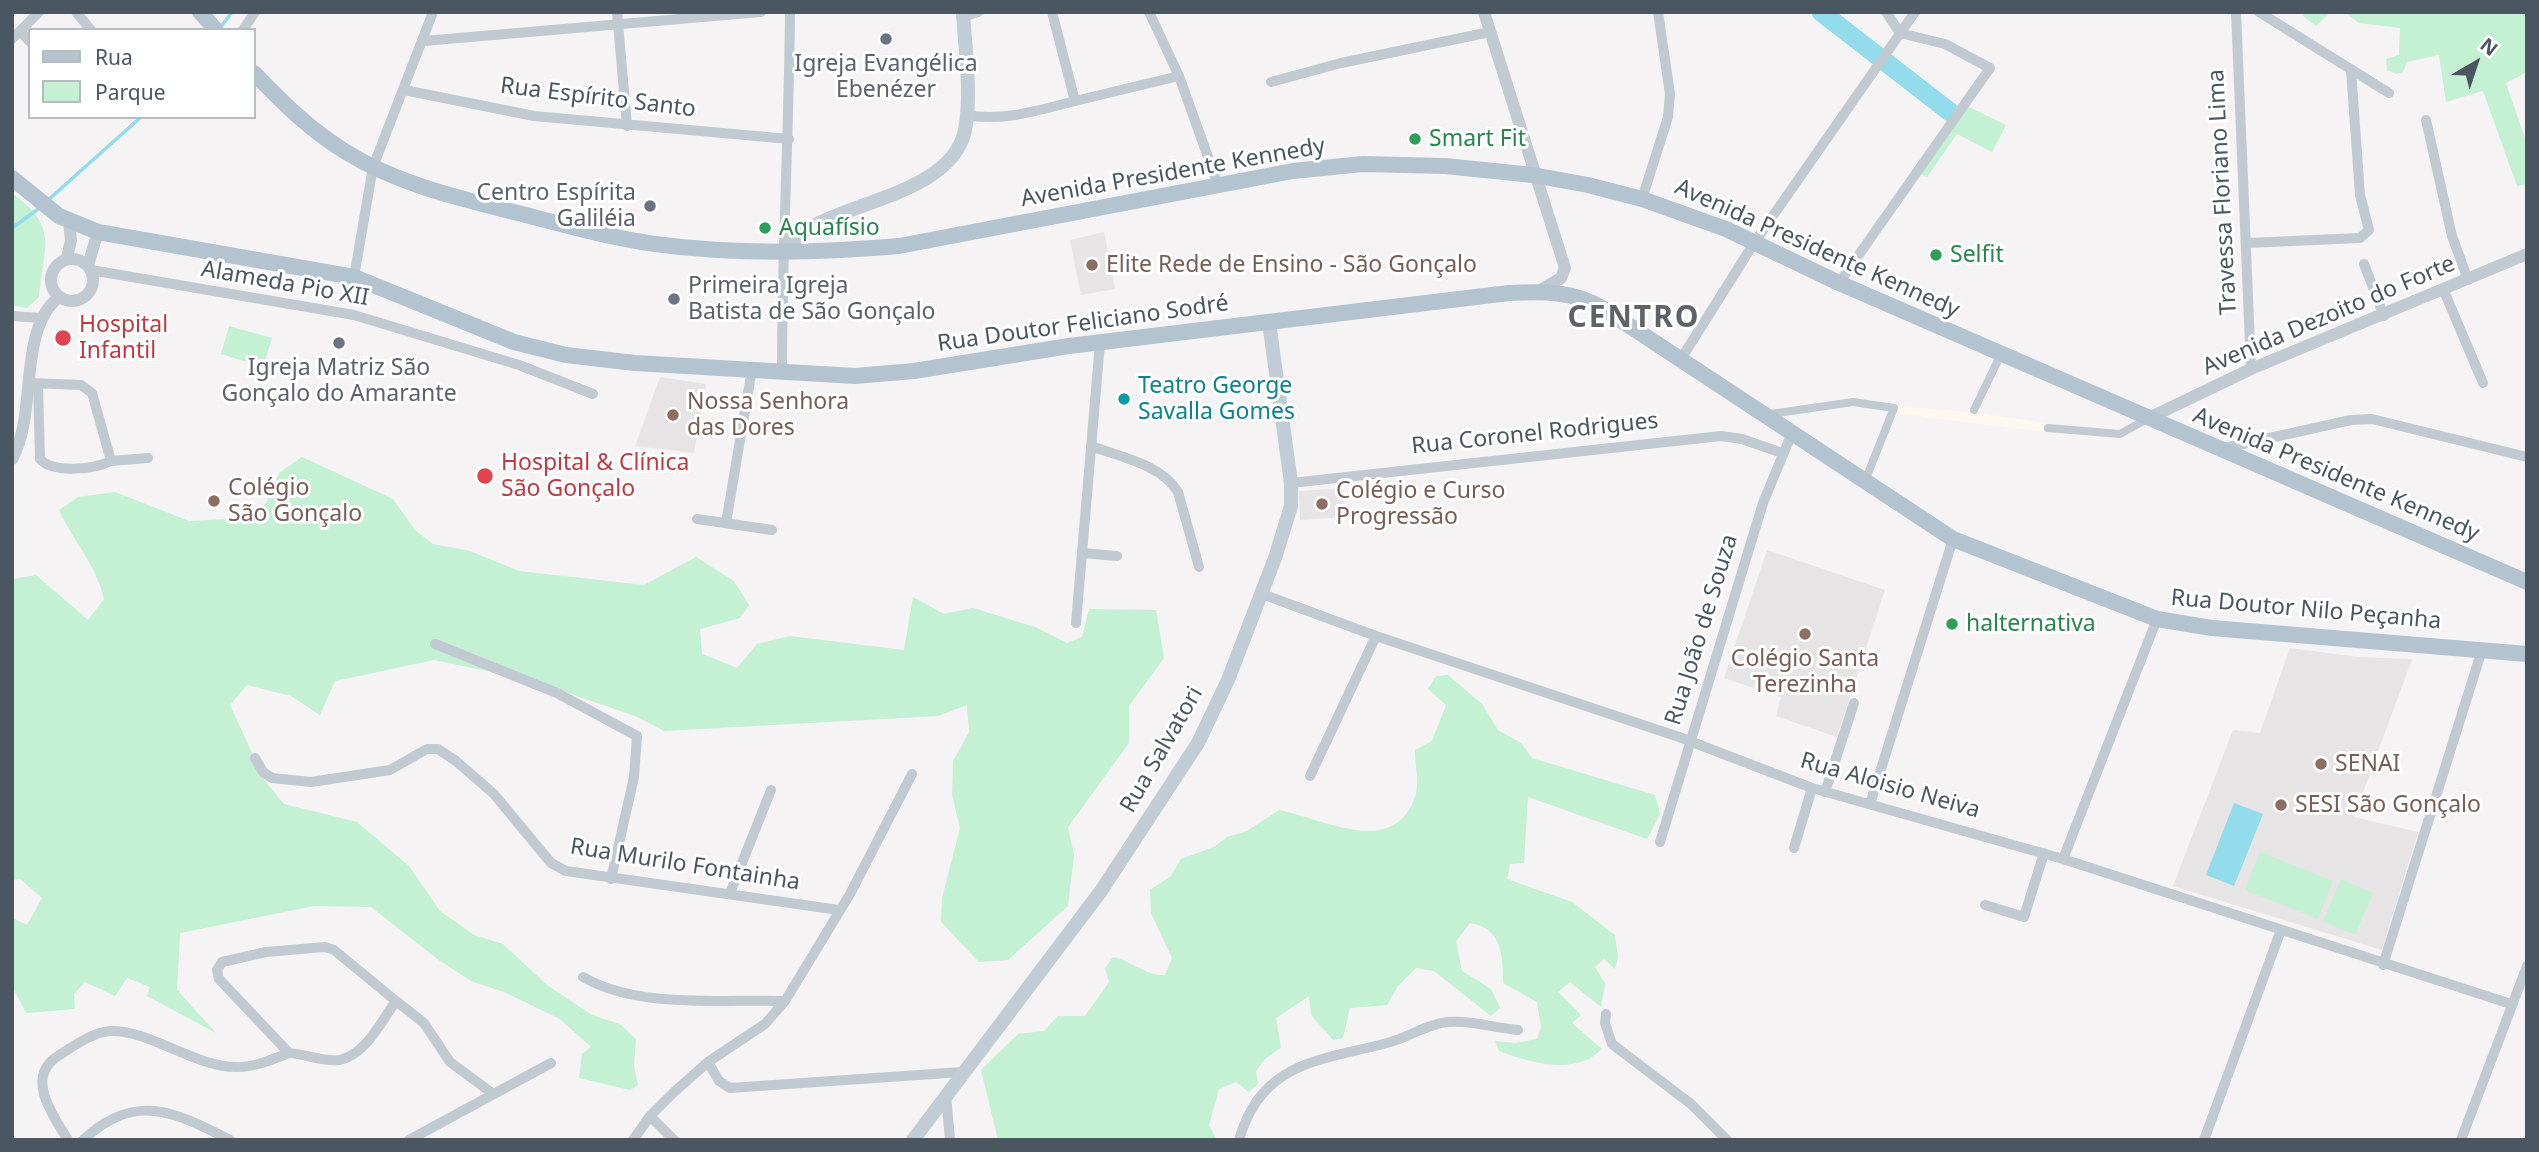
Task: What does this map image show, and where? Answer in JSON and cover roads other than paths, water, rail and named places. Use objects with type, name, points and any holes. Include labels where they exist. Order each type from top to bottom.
[{"type":"main road","points":[[201,12],[214,28]]},
{"type":"main road","points":[[783,251],[814,225],[903,189],[933,173],[948,161],[964,132],[966,114],[963,15]]},
{"type":"main road","name":"Avenida Presidente Kennedy","points":[[256,75],[295,116],[373,167],[406,181],[471,201],[615,237],[685,247],[842,251],[899,246],[1293,171],[1363,164],[1445,166],[1533,175],[1642,199],[1688,214],[1839,284],[2527,582]]},
{"type":"main road","name":"Rua Doutor Feliciano Sodré","points":[[12,178],[69,222],[99,232],[354,277],[532,348],[598,360],[855,376],[903,372],[1100,343],[1539,291],[1578,296],[1593,302],[1792,433]]},
{"type":"main road","name":"Rua Salvatori","points":[[913,1140],[1101,891],[1180,774],[1228,680],[1286,527],[1291,483],[1269,322]]},
{"type":"main road","name":"Rua Doutor Nilo Peçanha","points":[[1792,433],[1953,539],[2157,620],[2212,628],[2527,654]]},
{"type":"street","points":[[16,35],[39,12]]},
{"type":"street","points":[[76,12],[90,28]]},
{"type":"street","points":[[244,28],[255,12]]},
{"type":"street","points":[[354,277],[373,167],[433,12]]},
{"type":"street","points":[[617,12],[626,126]]},
{"type":"street","points":[[424,41],[761,12]]},
{"type":"street","points":[[782,371],[790,12]]},
{"type":"street","points":[[963,15],[978,12]]},
{"type":"street","points":[[1052,12],[1075,101]]},
{"type":"street","points":[[1149,12],[1197,119],[1218,185]]},
{"type":"street","points":[[1485,12],[1533,175],[1565,268],[1561,278],[1539,291]]},
{"type":"street","points":[[1642,199],[1668,117],[1670,94],[1658,12]]},
{"type":"street","points":[[1839,284],[1990,68],[1945,44],[1900,33],[1886,12]]},
{"type":"street","points":[[1681,359],[1754,243],[1915,12]]},
{"type":"street","name":"Travessa Floriano Lima","points":[[2236,12],[2252,369]]},
{"type":"street","points":[[2259,12],[2389,93]]},
{"type":"street","points":[[1271,82],[1341,63],[1490,32]]},
{"type":"street","points":[[2247,243],[2360,238],[2369,230],[2360,195],[2351,70]]},
{"type":"street","points":[[966,114],[985,118],[1009,117],[1179,76]]},
{"type":"street","name":"Rua Espírito Santo","points":[[404,90],[534,116],[789,139]]},
{"type":"street","points":[[2426,120],[2452,236],[2468,280]]},
{"type":"street","points":[[67,258],[71,240],[69,222]]},
{"type":"street","points":[[90,268],[76,258],[67,258],[56,265],[51,285],[60,297],[73,301],[86,297],[93,285],[90,268],[99,232]]},
{"type":"street","name":"Avenida Dezoito do Forte","points":[[2149,418],[2252,369],[2444,291],[2527,254]]},
{"type":"street","points":[[2364,264],[2384,316]]},
{"type":"street","name":"Alameda Pio XII","points":[[90,268],[354,315],[519,365],[593,394]]},
{"type":"street","points":[[2444,291],[2483,383]]},
{"type":"street","points":[[12,459],[34,383],[42,318],[60,297]]},
{"type":"street","points":[[12,316],[42,318]]},
{"type":"street","points":[[469,349],[475,326]]},
{"type":"street","points":[[1076,623],[1100,343]]},
{"type":"street","points":[[1974,410],[2001,354]]},
{"type":"street","points":[[726,523],[752,369]]},
{"type":"street","points":[[34,383],[40,459],[43,463],[55,468],[102,466],[111,461],[148,458]]},
{"type":"street","points":[[34,383],[81,385],[92,393],[111,461]]},
{"type":"street","points":[[1764,415],[1853,402],[1894,408],[1864,482]]},
{"type":"street","points":[[2048,428],[2120,434],[2149,418]]},
{"type":"street","points":[[2217,449],[2351,420],[2372,419],[2527,457]]},
{"type":"street","name":"Rua João de Souza","points":[[1660,842],[1763,503],[1792,433]]},
{"type":"street","name":"Rua Coronel Rodrigues","points":[[1291,483],[1721,436],[1742,439],[1782,453]]},
{"type":"street","points":[[1091,446],[1161,472],[1172,482],[1178,492],[1199,567]]},
{"type":"street","points":[[697,519],[772,530]]},
{"type":"street","points":[[1870,804],[1953,539]]},
{"type":"street","points":[[1082,553],[1117,556]]},
{"type":"street","name":"Rua Aloisio Neiva","points":[[1262,594],[1377,636],[1691,742],[1812,788],[2044,853],[2383,965],[2511,1004]]},
{"type":"street","points":[[2063,859],[2157,620]]},
{"type":"street","points":[[1310,776],[1377,636]]},
{"type":"street","points":[[435,644],[557,693],[637,736],[634,777],[611,879]]},
{"type":"street","points":[[2383,965],[2482,650]]},
{"type":"street","points":[[1825,792],[1854,703]]},
{"type":"street","name":"Rua Murilo Fontainha","points":[[255,758],[263,772],[272,778],[311,782],[390,770],[427,749],[438,749],[494,794],[551,863],[566,871],[839,910]]},
{"type":"street","points":[[633,1140],[650,1116],[708,1062],[765,1024],[785,1002],[839,910],[912,774]]},
{"type":"street","points":[[1794,848],[1812,788]]},
{"type":"street","points":[[730,893],[771,790]]},
{"type":"street","points":[[1985,905],[2024,917],[2044,853]]},
{"type":"street","points":[[2204,1140],[2281,930]]},
{"type":"street","points":[[289,1053],[219,979],[217,970],[222,962],[266,952],[325,947],[334,950],[424,1023],[450,1062],[492,1093]]},
{"type":"street","points":[[2461,1140],[2527,966]]},
{"type":"street","points":[[583,977],[599,987],[651,998],[785,1002]]},
{"type":"street","points":[[68,1140],[47,1106],[42,1088],[44,1071],[53,1059],[93,1037],[110,1031],[135,1036],[193,1058],[237,1068],[257,1065],[289,1053],[338,1060],[352,1055],[367,1041],[396,1001]]},
{"type":"street","points":[[1606,1014],[1607,1034],[1612,1044],[1691,1104],[1727,1140]]},
{"type":"street","points":[[1239,1140],[1249,1110],[1261,1093],[1310,1062],[1403,1039],[1448,1022],[1518,1030]]},
{"type":"street","points":[[708,1062],[719,1081],[730,1088],[962,1072]]},
{"type":"street","points":[[409,1140],[551,1063]]},
{"type":"street","points":[[946,1095],[950,1140]]},
{"type":"street","points":[[83,1140],[117,1116],[147,1109],[163,1110],[186,1118],[230,1140]]},
{"type":"street","points":[[650,1116],[674,1140]]},
{"type":"water","points":[[2234,803],[2263,814],[2234,886],[2206,875]]},
{"type":"waterway","points":[[220,28],[232,12]]},
{"type":"waterway","points":[[1821,12],[1950,112]]},
{"type":"waterway","points":[[47,201],[139,119]]},
{"type":"waterway","points":[[12,228],[41,207]]},
{"type":"place","name":"Igreja Evangélica Ebenézer","points":[[886,39]]},
{"type":"place","name":"Smart Fit","points":[[1415,139]]},
{"type":"place","name":"Centro Espírita Galiléia","points":[[650,206]]},
{"type":"place","name":"Aquafísio","points":[[765,228]]},
{"type":"place","name":"Selfit","points":[[1936,255]]},
{"type":"place","name":"Elite Rede de Ensino - São Gonçalo","points":[[1092,265]]},
{"type":"place","name":"Primeira Igreja Batista de São Gonçalo","points":[[674,299]]},
{"type":"place","name":"Hospital Infantil","points":[[63,338]]},
{"type":"place","name":"Igreja Matriz São Gonçalo do Amarante","points":[[339,343]]},
{"type":"place","name":"Teatro George Savalla Gomes","points":[[1124,399]]},
{"type":"place","name":"Nossa Senhora das Dores","points":[[673,415]]},
{"type":"place","name":"Hospital & Clínica São Gonçalo","points":[[485,476]]},
{"type":"place","name":"Colégio São Gonçalo","points":[[214,501]]},
{"type":"place","name":"Colégio e Curso Progressão","points":[[1322,504]]},
{"type":"place","name":"halternativa","points":[[1952,624]]},
{"type":"place","name":"Colégio Santa Terezinha","points":[[1805,634]]},
{"type":"place","name":"SENAI","points":[[2321,764]]},
{"type":"place","name":"SESI São Gonçalo","points":[[2281,805]]},
{"type":"district","name":"CENTRO","points":[[1634,318]]}]
